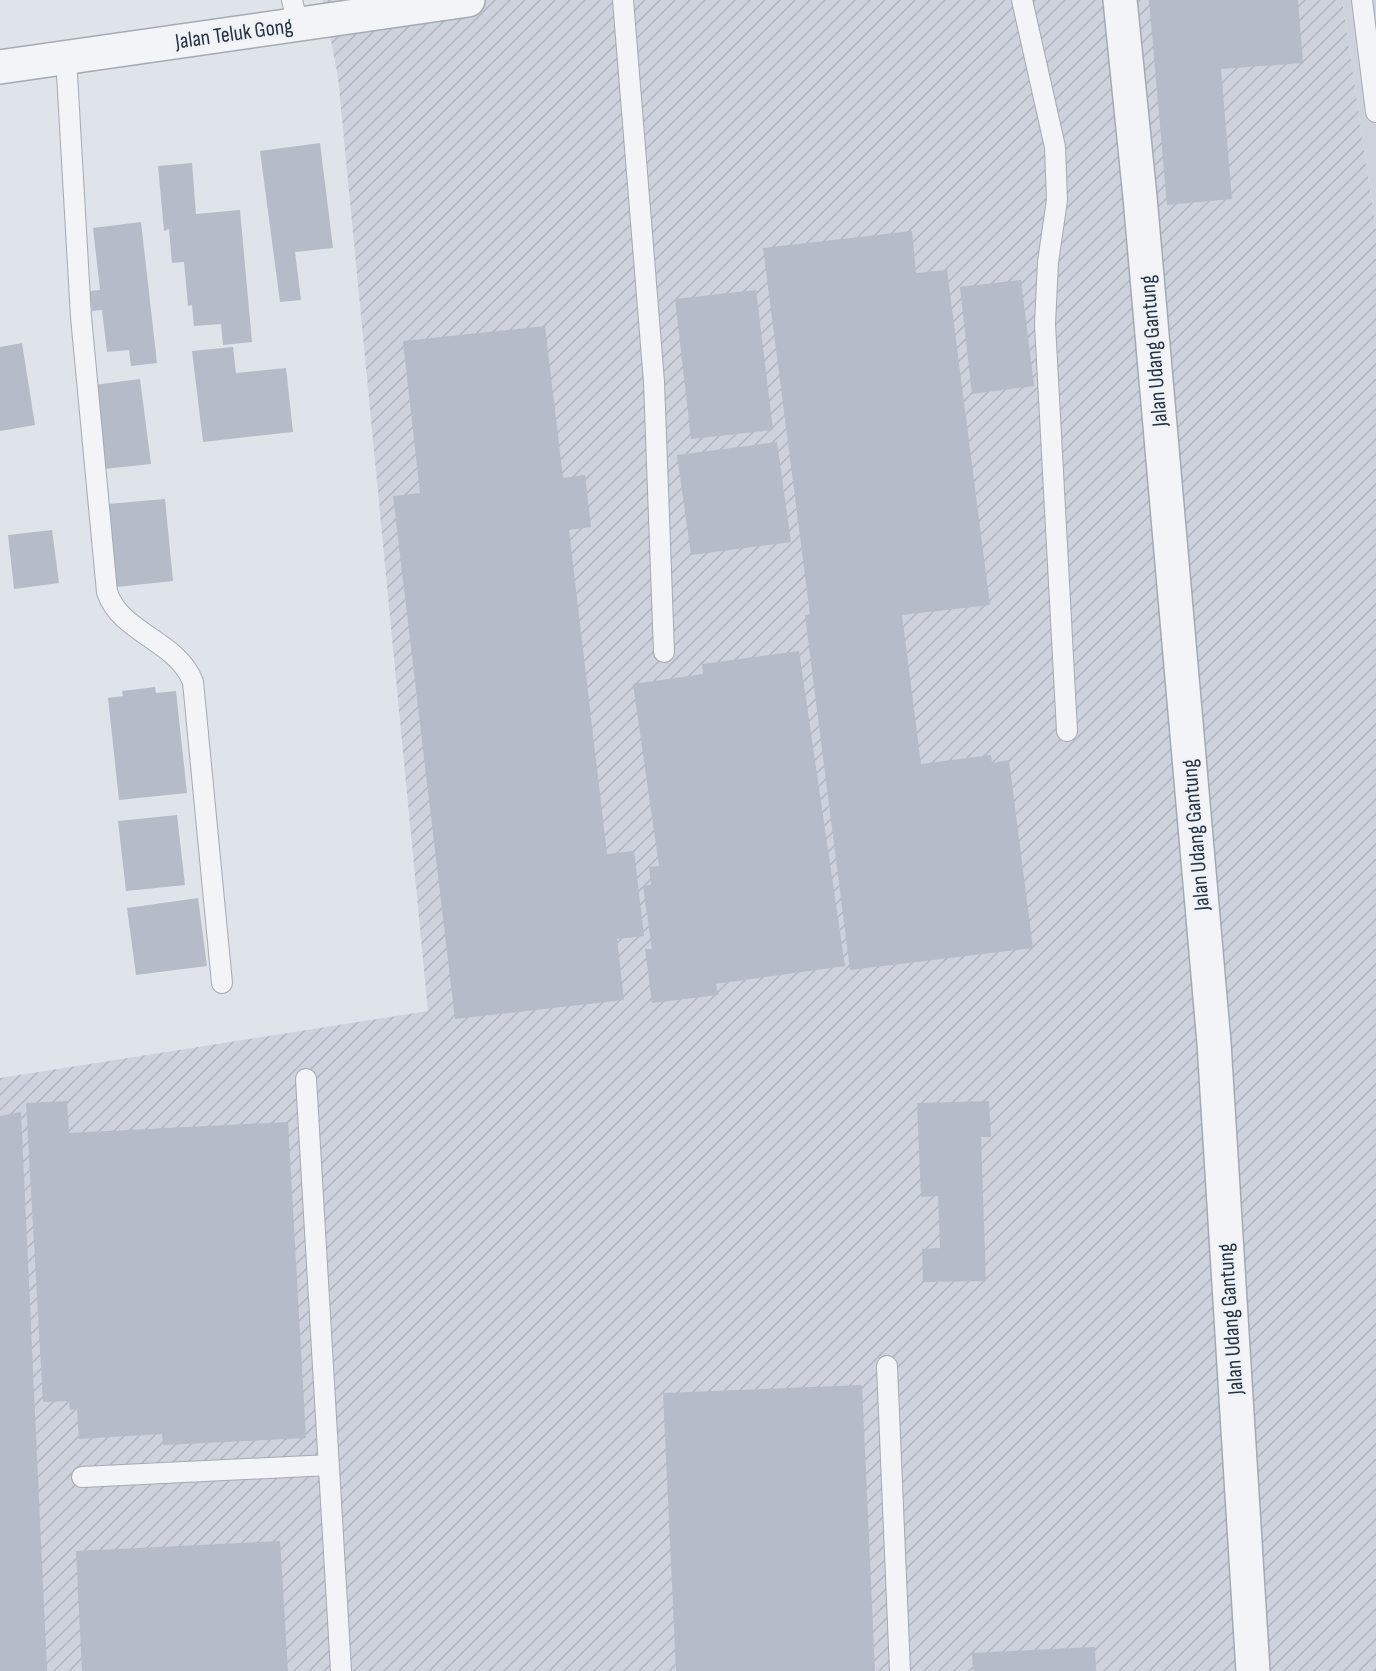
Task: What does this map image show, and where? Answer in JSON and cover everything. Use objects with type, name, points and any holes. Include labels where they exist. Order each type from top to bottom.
[{"type":"street","name":"Jalan Teluk Gong","points":[[0,67],[66,57],[295,13],[462,0]]},
{"type":"street","name":"Jalan Udang Gantung","points":[[1120,0],[1140,197],[1214,1043],[1253,1671]]},
{"type":"lane","points":[[623,0],[654,382],[664,652]]},
{"type":"lane","points":[[1022,0],[1055,147],[1057,200],[1048,262],[1045,324],[1067,731]]},
{"type":"lane","points":[[1362,0],[1376,112]]},
{"type":"lane","points":[[66,57],[81,317],[107,592],[123,617],[177,656],[193,682],[222,982]]},
{"type":"lane","points":[[306,1079],[341,1671]]},
{"type":"lane","points":[[887,1366],[900,1671]]},
{"type":"lane","points":[[82,1477],[329,1465]]},
{"type":"shaded area","points":[[323,0],[1342,0],[1376,230],[1376,1671],[0,1671],[0,1078],[428,1011],[338,77]]},
{"type":"shaded area","points":[[1342,0],[1376,0],[1376,230]]},
{"type":"building","points":[[1149,0],[1298,0],[1303,63],[1221,69],[1232,199],[1167,205]]},
{"type":"building","points":[[320,143],[333,248],[295,252],[301,300],[280,302],[260,151]]},
{"type":"building","points":[[192,163],[196,214],[240,210],[252,342],[223,345],[221,324],[194,326],[192,305],[188,306],[184,262],[172,263],[169,229],[164,231],[158,166]]},
{"type":"building","points":[[141,222],[157,363],[131,366],[129,350],[107,352],[102,310],[92,311],[90,291],[100,290],[93,228]]},
{"type":"building","points":[[912,231],[916,273],[947,270],[990,605],[902,615],[921,764],[991,755],[992,763],[1009,760],[1033,948],[850,970],[805,615],[810,614],[763,248]]},
{"type":"building","points":[[1021,280],[1034,386],[972,394],[960,287]]},
{"type":"building","points":[[756,290],[773,430],[691,439],[675,299]]},
{"type":"building","points":[[545,326],[563,478],[585,475],[591,527],[569,530],[607,854],[634,851],[644,936],[617,939],[624,1000],[455,1019],[393,496],[420,493],[403,341]]},
{"type":"building","points":[[22,343],[35,425],[0,431],[0,347]]},
{"type":"building","points":[[233,347],[236,373],[286,368],[293,432],[203,442],[192,351]]},
{"type":"building","points":[[140,379],[151,464],[104,469],[94,385]]},
{"type":"building","points":[[777,442],[791,542],[691,555],[677,455]]},
{"type":"building","points":[[165,499],[173,581],[116,587],[108,504]]},
{"type":"building","points":[[52,530],[59,583],[14,589],[8,535]]},
{"type":"building","points":[[799,651],[845,966],[716,984],[718,995],[652,1003],[645,949],[652,949],[643,886],[651,885],[649,867],[659,866],[633,684],[703,674],[702,664]]},
{"type":"building","points":[[155,687],[156,693],[176,691],[187,793],[119,800],[108,698],[123,696],[122,691]]},
{"type":"building","points":[[177,815],[185,885],[126,891],[118,821]]},
{"type":"building","points":[[198,898],[207,966],[136,975],[127,908]]},
{"type":"building","points":[[67,1101],[69,1133],[288,1122],[306,1438],[163,1445],[162,1434],[79,1439],[77,1409],[70,1410],[69,1401],[43,1402],[26,1103]]},
{"type":"building","points":[[989,1101],[991,1137],[981,1137],[986,1281],[923,1282],[922,1249],[940,1248],[938,1196],[921,1197],[917,1103]]},
{"type":"building","points":[[21,1112],[47,1671],[0,1671],[0,1116]]},
{"type":"building","points":[[862,1385],[875,1671],[676,1671],[663,1393]]},
{"type":"building","points":[[280,1541],[288,1671],[82,1671],[76,1551]]},
{"type":"building","points":[[1095,1647],[1096,1671],[973,1671],[972,1653]]}]
